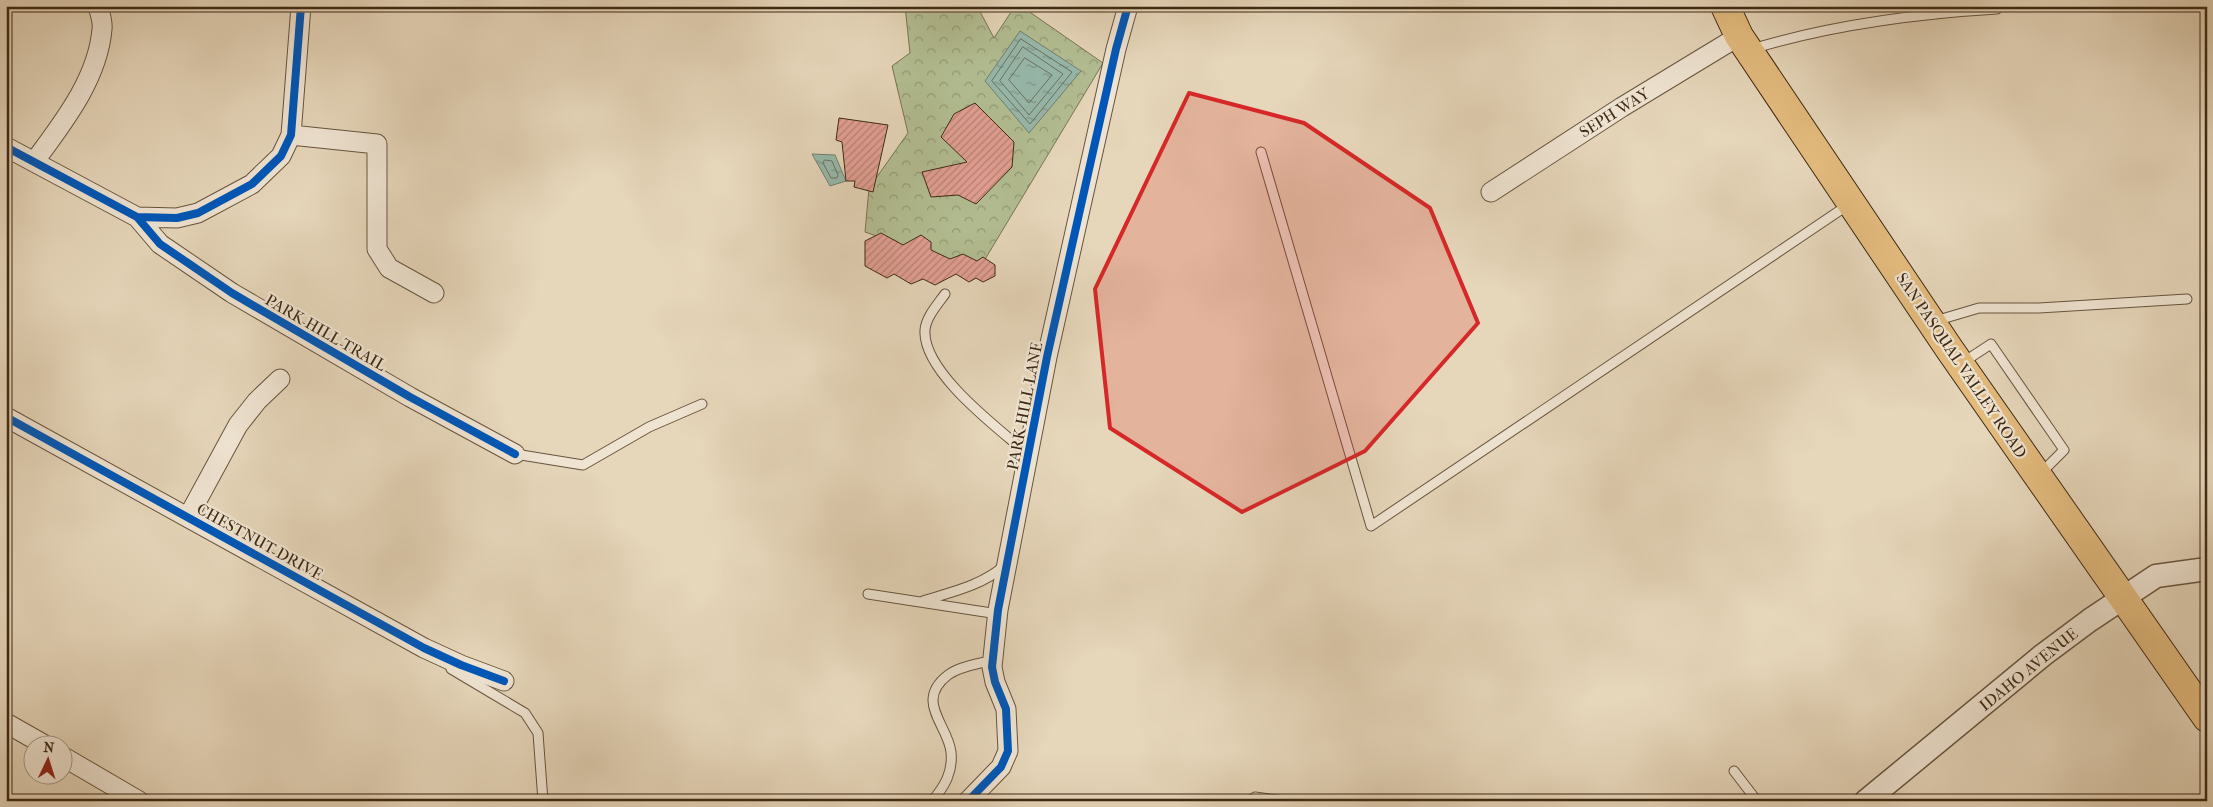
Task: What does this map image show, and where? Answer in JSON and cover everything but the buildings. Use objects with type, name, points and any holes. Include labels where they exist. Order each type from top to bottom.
[{"type":"main road","name":"SAN PASQUAL VALLEY ROAD","points":[[1725,6],[1744,43],[1960,364],[2207,718]]},
{"type":"street","points":[[34,162],[55,133],[91,73],[102,28],[98,6]]},
{"type":"street","points":[[6,146],[137,216],[177,218],[198,213],[252,184],[281,156],[292,135],[301,6]]},
{"type":"street","name":"PARK HILL LANE","points":[[968,801],[1002,767],[1008,751],[1006,709],[995,682],[993,660],[998,614],[1058,309],[1116,49],[1128,6]]},
{"type":"street","name":"SEPH WAY","points":[[1491,192],[1622,107],[1744,43]]},
{"type":"street","points":[[292,135],[377,144],[377,249],[389,268],[434,293]]},
{"type":"street","name":"PARK HILL TRAIL","points":[[137,216],[160,244],[232,293],[410,397],[515,454]]},
{"type":"street","points":[[188,517],[238,425],[257,400],[280,379]]},
{"type":"street","name":"CHESTNUT DRIVE","points":[[6,417],[424,648],[461,665],[504,681]]},
{"type":"street","name":"IDAHO AVENUE","points":[[1866,801],[2043,655],[2122,598],[2156,576],[2207,569]]},
{"type":"street","points":[[6,723],[25,734]]},
{"type":"street","points":[[72,762],[138,801]]},
{"type":"lane","points":[[1744,43],[1935,12],[1997,8]]},
{"type":"lane","points":[[1260,152],[1371,526],[1852,202]]},
{"type":"lane","points":[[945,294],[927,322],[925,330],[925,338],[933,360],[956,390],[1028,454]]},
{"type":"lane","points":[[1932,322],[1979,308],[2039,308],[2187,299]]},
{"type":"lane","points":[[1960,364],[1991,344],[2064,450],[2038,476]]},
{"type":"lane","points":[[515,454],[584,465],[648,427],[702,404]]},
{"type":"lane","points":[[920,602],[969,587],[995,574],[1007,562]]},
{"type":"lane","points":[[868,594],[998,614]]},
{"type":"lane","points":[[424,648],[444,665],[525,714],[538,733],[543,801]]},
{"type":"lane","points":[[932,801],[944,787],[950,773],[951,751],[933,711],[935,694],[941,682],[949,674],[993,660]]},
{"type":"lane","points":[[1734,771],[1757,801]]},
{"type":"lane","points":[[1249,801],[1255,797],[1284,801]]},
{"type":"highlighted area","points":[[1189,93],[1304,123],[1430,208],[1478,323],[1365,451],[1242,512],[1110,428],[1095,289]]},
{"type":"green space","points":[[905,6],[977,6],[994,38],[1015,6],[1021,6],[1103,63],[978,271],[865,232],[869,188],[908,133],[892,66],[910,53]]},
{"type":"water","points":[[1020,31],[1081,71],[1029,133],[985,81]]},
{"type":"water","points":[[812,154],[835,155],[846,181],[830,186]]},
{"type":"cycle path","points":[[6,147],[137,217],[177,218],[198,213],[252,184],[281,156],[291,135],[301,6]]},
{"type":"cycle path","points":[[968,801],[1001,767],[1008,751],[1006,709],[995,682],[992,667],[998,610],[1047,357],[1116,49],[1128,6]]},
{"type":"cycle path","points":[[137,217],[160,244],[232,293],[410,397],[515,454]]},
{"type":"cycle path","points":[[6,417],[424,648],[461,665],[504,681]]}]
